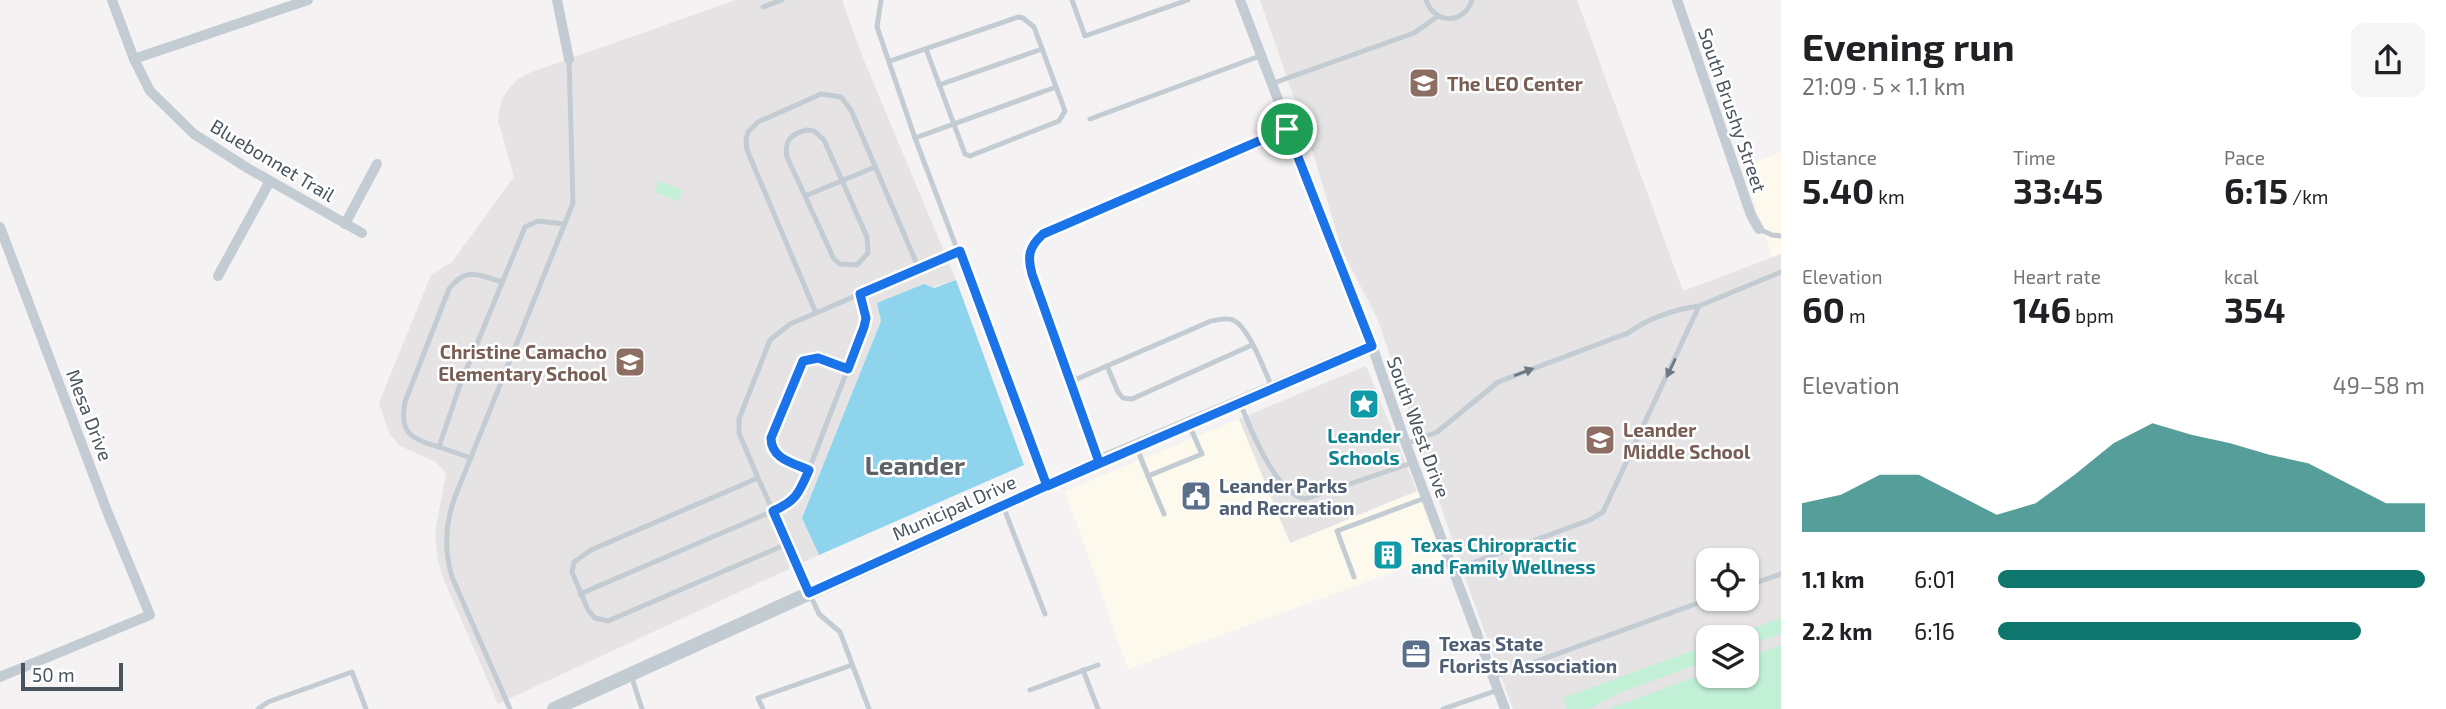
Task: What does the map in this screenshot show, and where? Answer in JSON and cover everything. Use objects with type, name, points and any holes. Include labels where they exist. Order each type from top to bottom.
[{"type":"street","name":"Bluebonnet Trail","points":[[112,0],[134,59],[150,91],[194,134],[362,233]]},
{"type":"street","points":[[134,59],[308,0]]},
{"type":"street","points":[[557,0],[569,59]]},
{"type":"street","name":"South West Drive","points":[[1240,0],[1372,346],[1504,709]]},
{"type":"street","name":"South Brushy Street","points":[[1677,0],[1751,215],[1759,229]]},
{"type":"street","points":[[345,224],[377,164]]},
{"type":"street","points":[[218,276],[270,181]]},
{"type":"street","name":"Mesa Drive","points":[[0,226],[107,511],[150,615],[0,677]]},
{"type":"street","name":"Municipal Drive","points":[[554,709],[1099,462],[1372,346]]},
{"type":"lane","points":[[763,7],[782,0]]},
{"type":"lane","points":[[881,0],[877,27],[915,138],[1047,486]]},
{"type":"lane","points":[[1072,0],[1085,36],[1188,0]]},
{"type":"lane","points":[[1164,0],[1166,8]]},
{"type":"lane","points":[[1426,0],[1431,10],[1446,19],[1464,14],[1472,0]]},
{"type":"lane","points":[[1271,84],[1414,33],[1438,16]]},
{"type":"lane","points":[[890,61],[1018,17],[1023,18],[1034,27],[1065,111],[1059,121],[970,156],[965,154],[926,49]]},
{"type":"lane","points":[[939,85],[1042,50]]},
{"type":"lane","points":[[1090,119],[1260,56]]},
{"type":"lane","points":[[510,709],[452,577],[446,531],[449,514],[565,224],[574,194],[569,59]]},
{"type":"lane","points":[[915,138],[1056,87]]},
{"type":"lane","points":[[816,313],[747,150],[746,141],[748,132],[758,122],[821,94],[841,97],[851,110],[919,269]]},
{"type":"lane","points":[[1099,462],[1032,274],[1029,252],[1034,242],[1043,234],[1287,129]]},
{"type":"lane","points":[[814,131],[820,135],[842,181],[869,245],[868,253],[857,265],[839,264],[834,259],[786,149],[791,135],[814,131]]},
{"type":"lane","points":[[805,196],[875,166]]},
{"type":"lane","points":[[439,447],[456,397],[525,227],[538,221],[565,224]]},
{"type":"lane","points":[[1759,229],[1772,236],[1781,236]]},
{"type":"lane","points":[[869,709],[840,632],[819,614],[809,593],[739,433],[739,419],[769,340],[790,324],[960,251]]},
{"type":"lane","points":[[1406,444],[1437,432],[1498,382],[1781,272]]},
{"type":"lane","points":[[471,458],[412,437],[404,428],[402,419],[405,402],[449,289],[458,276],[470,273],[502,282]]},
{"type":"lane","points":[[580,594],[790,504],[801,490],[864,327],[866,318],[860,294]]},
{"type":"lane","points":[[1453,570],[1590,520],[1603,512],[1699,306]]},
{"type":"lane","points":[[1070,382],[1211,321],[1225,318],[1235,320],[1244,329],[1272,388]]},
{"type":"lane","points":[[1107,366],[1118,392],[1123,398],[1132,399],[1252,345]]},
{"type":"lane","points":[[809,470],[773,451],[773,432],[803,361],[818,358],[848,369]]},
{"type":"lane","points":[[1239,402],[1252,433],[1286,490],[1295,497],[1305,499],[1413,463]]},
{"type":"lane","points":[[1148,476],[1202,454],[1189,424]]},
{"type":"lane","points":[[1136,446],[1164,514]]},
{"type":"lane","points":[[758,478],[592,550],[574,562],[572,572],[580,594],[595,618],[608,621],[788,544]]},
{"type":"lane","points":[[1354,578],[1337,531],[1426,498]]},
{"type":"lane","points":[[1003,506],[1045,614]]},
{"type":"lane","points":[[1759,582],[1781,574]]},
{"type":"lane","points":[[1493,677],[1696,604]]},
{"type":"lane","points":[[762,709],[758,698],[852,665]]},
{"type":"lane","points":[[1030,690],[1098,665]]},
{"type":"lane","points":[[1083,670],[1098,709]]},
{"type":"lane","points":[[258,709],[268,702],[352,673],[366,709]]},
{"type":"lane","points":[[631,674],[642,709]]},
{"type":"lane","points":[[1443,709],[1498,690]]},
{"type":"shaded area","name":"Christine Camacho Elementary School","points":[[736,0],[842,0],[863,58],[956,280],[877,303],[881,321],[802,518],[819,555],[498,704],[443,578],[437,556],[435,533],[446,473],[436,462],[400,446],[389,433],[379,403],[431,275],[452,262],[513,178],[498,120],[501,102],[507,91],[518,79],[529,73]]},
{"type":"shaded area","name":"Leander Middle School","points":[[1260,0],[1577,0],[1683,291],[1781,254],[1781,709],[1513,709],[1468,586],[1378,320],[1342,250],[1313,153]]},
{"type":"shaded area","points":[[1781,152],[1781,254],[1772,257],[1743,167]]},
{"type":"shaded area","points":[[1366,366],[1417,491],[1290,543],[1239,419]]},
{"type":"shaded area","points":[[1239,419],[1290,543],[1417,491],[1444,564],[1417,575],[1413,565],[1128,669],[1065,491]]},
{"type":"green space","points":[[659,181],[682,190],[678,201],[655,192]]},
{"type":"green space","points":[[1781,618],[1781,634],[1759,642],[1759,626]]},
{"type":"green space","points":[[1781,645],[1781,709],[1608,709],[1696,676],[1696,688],[1759,688],[1759,653]]},
{"type":"green space","points":[[1696,649],[1696,664],[1619,693],[1589,709],[1567,709],[1563,698]]},
{"type":"water","points":[[956,280],[1024,465],[819,555],[802,518],[881,321],[877,303],[924,284],[934,288]]},
{"type":"place","name":"The LEO Center","points":[[1424,83]]},
{"type":"place","name":"Christine Camacho Elementary School","points":[[630,362]]},
{"type":"place","name":"Leander Schools","points":[[1364,404]]},
{"type":"place","name":"Leander Middle School","points":[[1600,440]]},
{"type":"place","name":"Leander Parks and Recreation","points":[[1196,496]]},
{"type":"place","name":"Texas Chiropractic and Family Wellness","points":[[1388,555]]},
{"type":"place","name":"Texas State Florists Association","points":[[1416,654]]},
{"type":"district","name":"Leander","points":[[915,464]]},
{"type":"route","points":[[1287,129],[1043,234],[1034,242],[1029,252],[1032,274],[1099,462],[1047,486],[809,593],[773,511],[790,504],[801,490],[809,470],[778,456],[773,451],[771,438],[803,361],[812,357],[818,358],[848,369],[866,318],[860,294],[960,251],[1047,486],[1372,346],[1287,129]]}]
